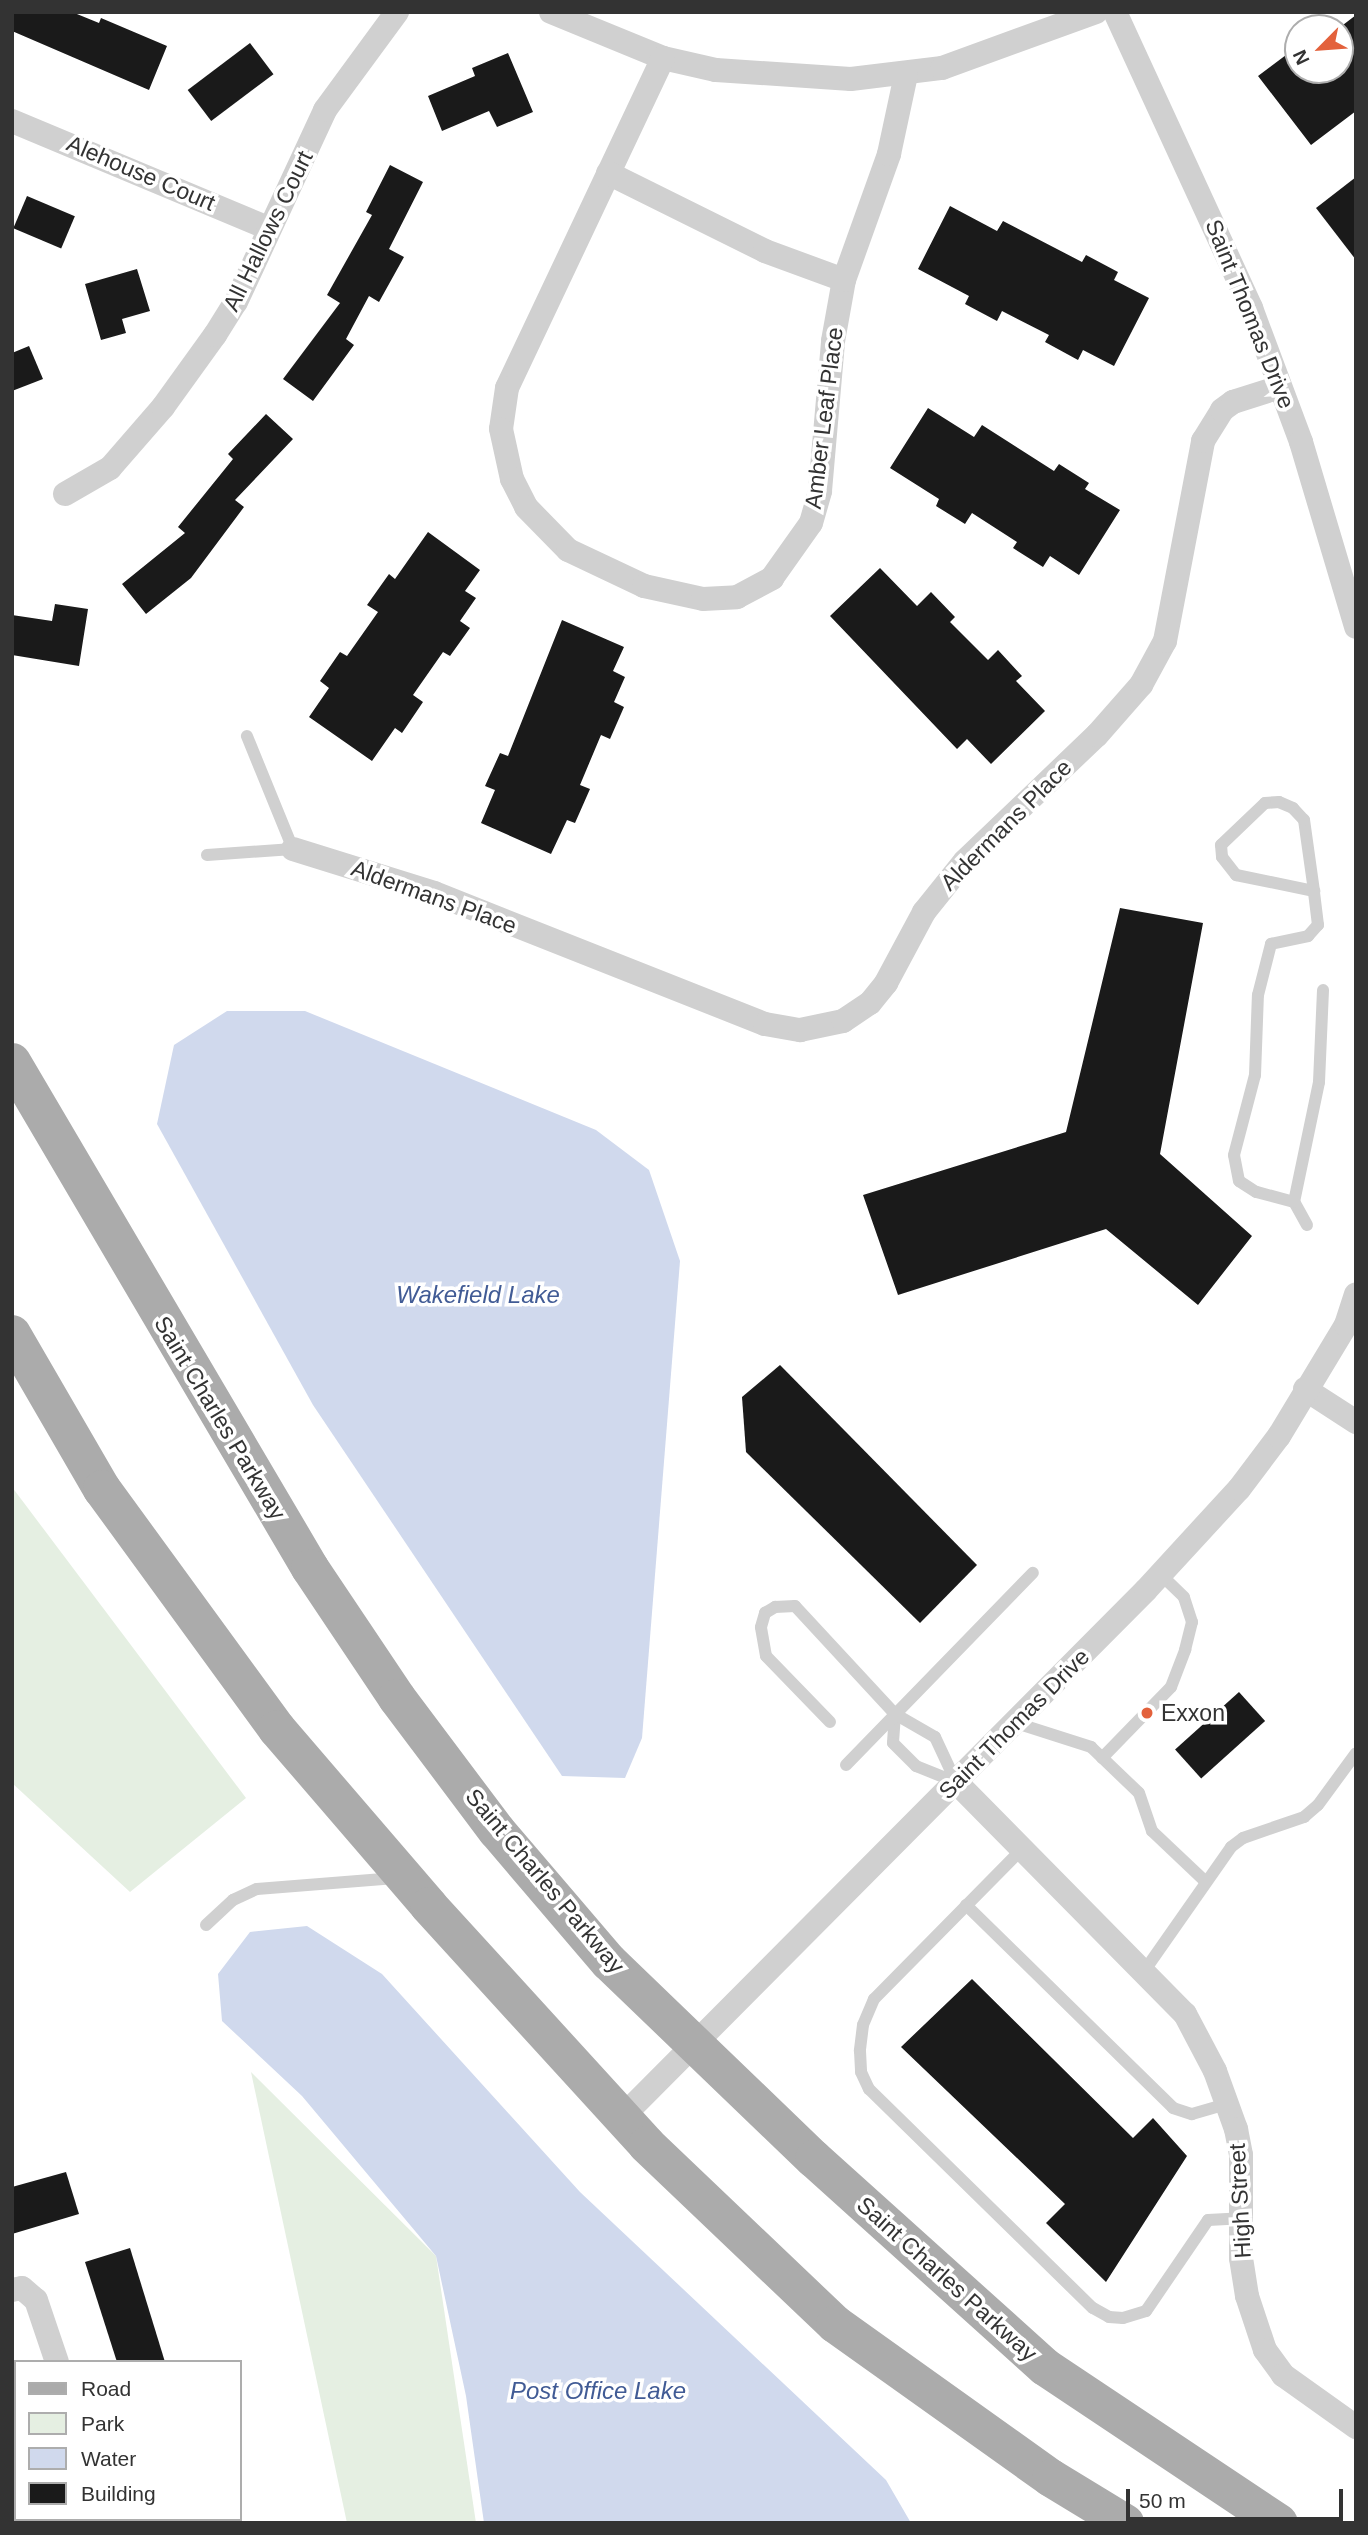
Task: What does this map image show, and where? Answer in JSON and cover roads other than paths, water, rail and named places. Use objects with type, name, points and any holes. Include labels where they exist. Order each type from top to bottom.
[{"type":"main road","name":"Saint Charles Parkway","points":[[16,1074],[310,1568],[397,1698],[498,1830],[593,1942],[695,2045],[1045,2367],[1279,2523]]},
{"type":"main road","points":[[12,1334],[102,1489],[157,1570],[277,1729],[403,1877],[708,2206],[835,2324],[1051,2478],[1125,2523]]},
{"type":"street","name":"All Hallows Court","points":[[65,494],[110,468],[163,407],[236,302],[325,110],[397,12]]},
{"type":"street","points":[[551,12],[663,58],[777,77],[906,75],[986,55],[1096,12]]},
{"type":"street","name":"Saint Thomas Drive","points":[[1115,12],[1241,286],[1301,442],[1356,627]]},
{"type":"street","name":"Amber Leaf Place","points":[[663,58],[507,388],[501,429],[512,479],[540,525],[568,550],[644,586],[704,599],[737,597],[772,578],[801,543],[820,491],[832,341],[844,280],[889,154],[906,75]]},
{"type":"street","name":"Alehouse Court","points":[[12,121],[268,228]]},
{"type":"street","points":[[608,173],[765,251],[844,280]]},
{"type":"street","name":"Aldermans Place","points":[[293,849],[434,893],[765,1024],[800,1030],[830,1027],[870,1003],[943,886],[1097,735],[1141,685],[1165,641],[1203,441],[1222,411],[1233,402],[1280,387]]},
{"type":"street","name":"Saint Thomas Drive","points":[[624,2115],[1016,1723],[1239,1489],[1279,1436],[1346,1325],[1356,1296]]},
{"type":"street","points":[[1305,1389],[1356,1422]]},
{"type":"street","name":"High Street","points":[[956,1782],[1024,1847],[1185,2014],[1227,2104],[1241,2155],[1241,2218],[1247,2296],[1265,2350],[1283,2375],[1353,2421]]},
{"type":"street","points":[[12,2290],[22,2288],[36,2300],[56,2360]]},
{"type":"lane","points":[[207,855],[293,849],[247,736]]},
{"type":"lane","points":[[1294,1202],[1256,1192],[1240,1181],[1234,1155],[1255,1075],[1258,995],[1271,944],[1315,933],[1314,891],[1304,820],[1293,807],[1279,802],[1265,803],[1221,845],[1222,857],[1236,875],[1314,891]]},
{"type":"lane","points":[[1307,1225],[1294,1202],[1319,1082],[1323,990]]},
{"type":"lane","points":[[846,1765],[1033,1573]]},
{"type":"lane","points":[[1102,1758],[1171,1687],[1185,1650],[1192,1622],[1184,1597],[1160,1574]]},
{"type":"lane","points":[[831,1722],[766,1656],[761,1627],[765,1613],[775,1607],[795,1606],[895,1713],[935,1737],[956,1782]]},
{"type":"lane","points":[[895,1713],[893,1743],[916,1766],[956,1782]]},
{"type":"lane","points":[[1016,1723],[1091,1747],[1139,1793],[1152,1831],[1206,1882]]},
{"type":"lane","points":[[1145,1970],[1206,1882],[1243,1838],[1304,1817],[1318,1805],[1356,1753]]},
{"type":"lane","points":[[1024,1847],[874,1999],[863,2025],[860,2051],[861,2072],[869,2089],[1093,2308],[1109,2317],[1123,2318],[1146,2311],[1208,2220],[1241,2218]]},
{"type":"lane","points":[[206,1925],[233,1900],[257,1889],[403,1877]]},
{"type":"lane","points":[[966,1905],[1173,2108],[1192,2114],[1227,2104]]},
{"type":"water","name":"Wakefield Lake","points":[[227,1011],[305,1011],[596,1130],[649,1170],[680,1261],[642,1738],[625,1778],[562,1776],[313,1405],[157,1124],[174,1045]]},
{"type":"water","name":"Post Office Lake","points":[[307,1926],[382,1974],[580,2192],[886,2480],[911,2523],[484,2523],[466,2396],[436,2256],[302,2096],[222,2021],[218,1974],[250,1932]]},
{"type":"place","name":"Exxon","points":[[1147,1713]]}]
